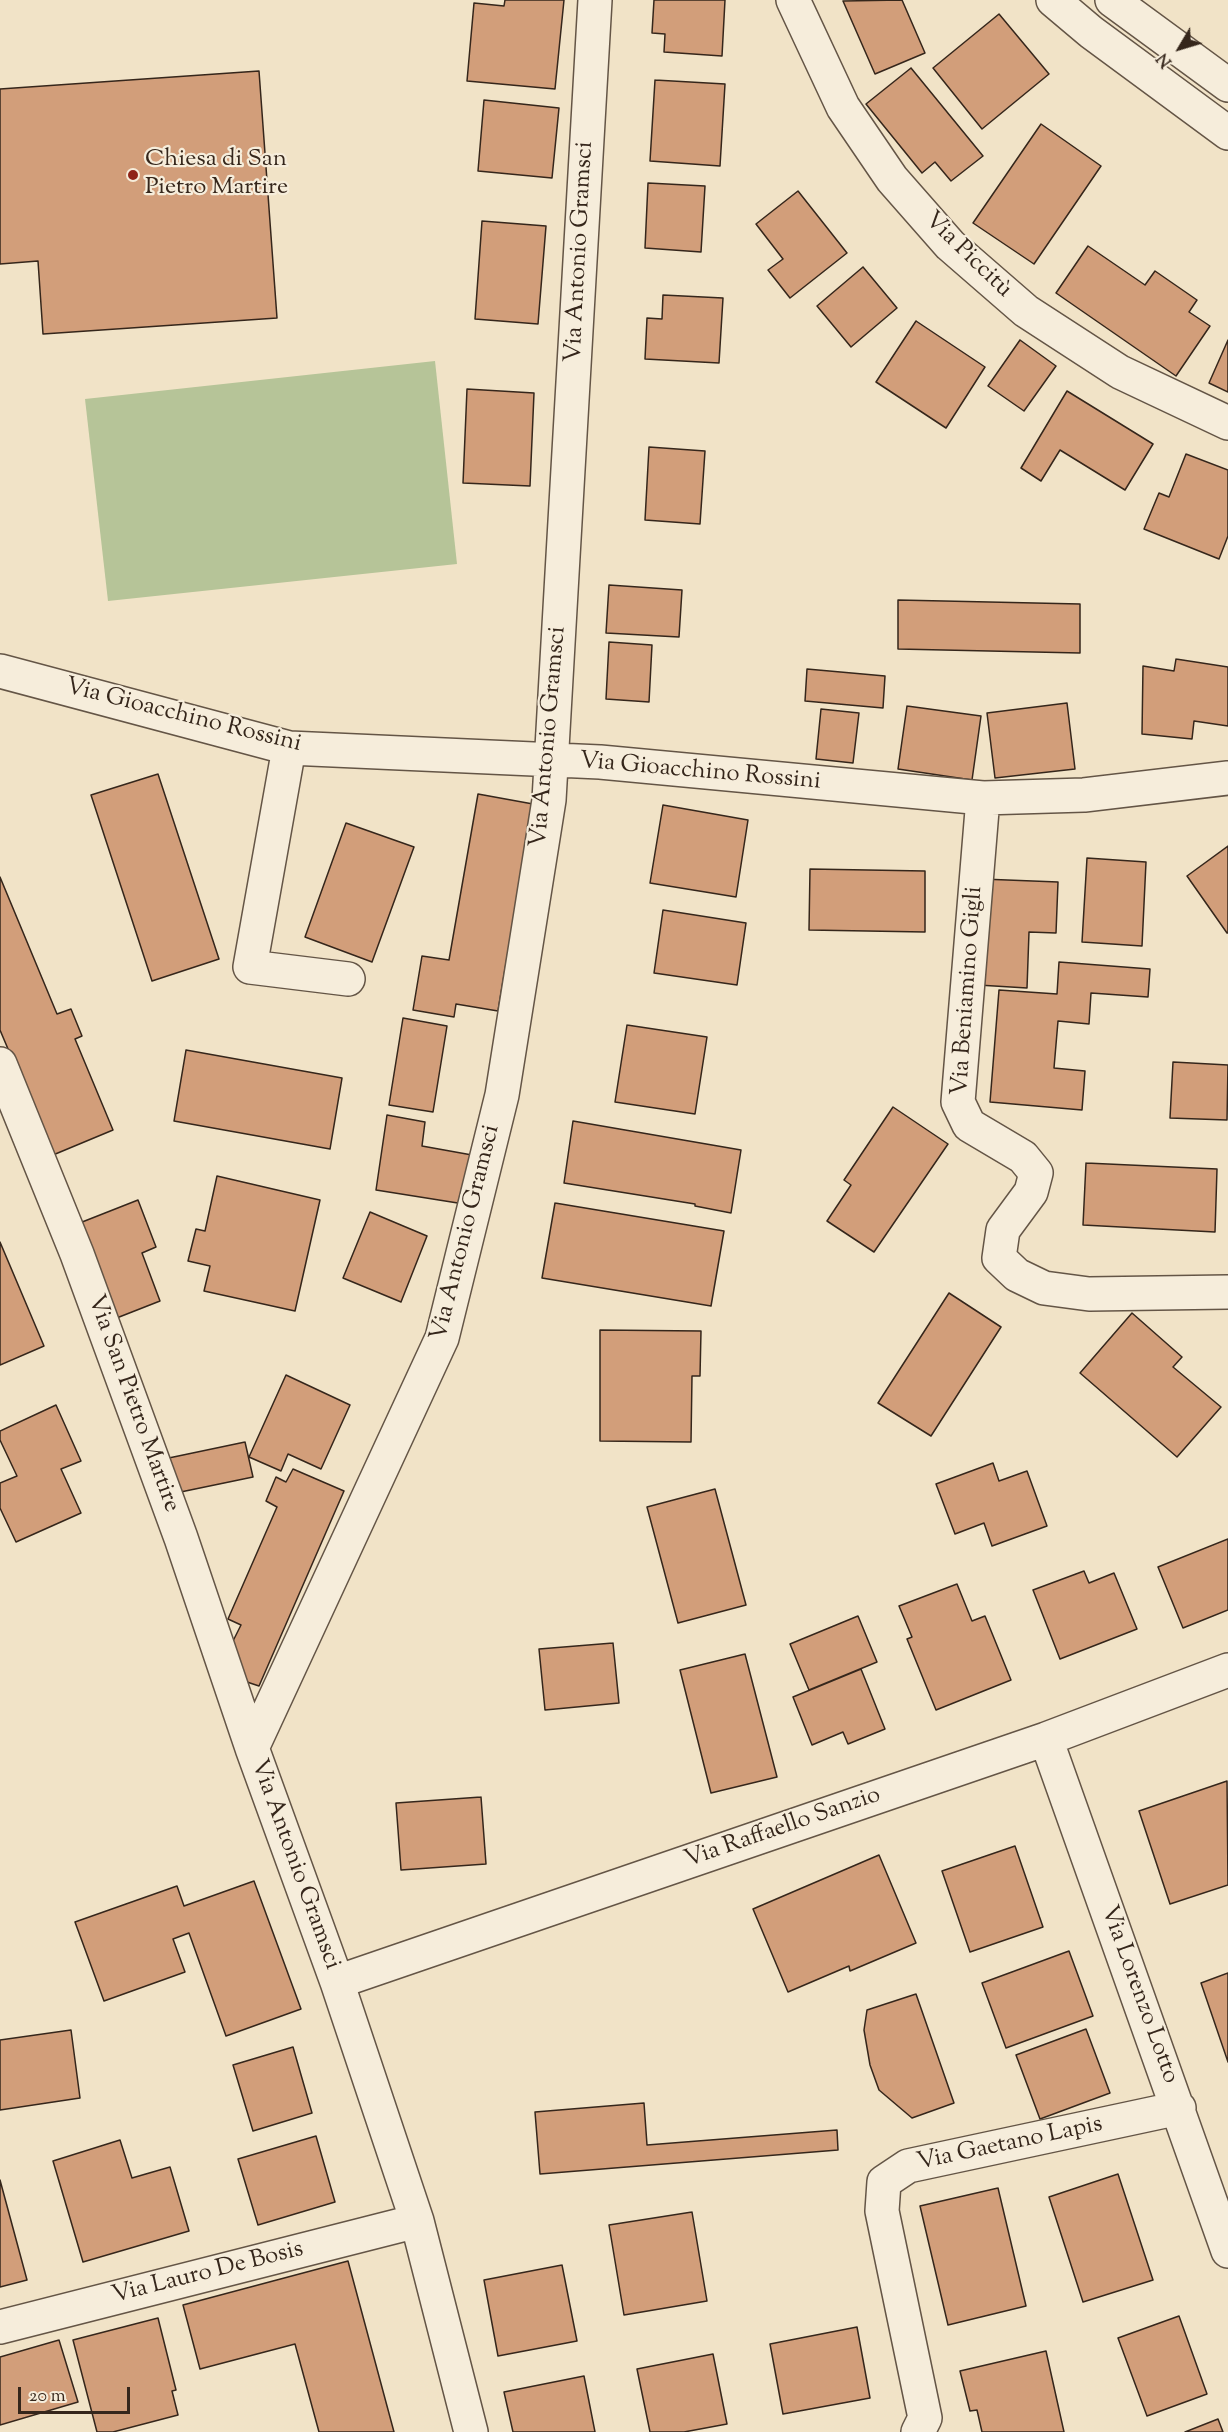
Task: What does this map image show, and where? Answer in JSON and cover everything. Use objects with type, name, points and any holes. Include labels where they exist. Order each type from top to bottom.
[{"type":"street","name":"Via Antonio Gramsci","points":[[471,2432],[417,2221],[337,1982],[252,1748],[442,1338],[502,1095],[549,800],[595,0]]},
{"type":"street","name":"Via Piccitù","points":[[794,0],[843,107],[892,178],[950,245],[1035,318],[1120,372],[1228,423]]},
{"type":"street","points":[[1053,0],[1091,32],[1228,133]]},
{"type":"street","points":[[1112,0],[1228,86]]},
{"type":"street","name":"Via Gioacchino Rossini","points":[[0,670],[289,748],[600,762],[983,798],[1084,795],[1228,778]]},
{"type":"street","points":[[289,748],[250,967],[348,979]]},
{"type":"street","name":"Via Beniamino Gigli","points":[[983,798],[958,1102],[969,1125],[1023,1157],[1036,1173],[1030,1192],[1003,1230],[999,1258],[1017,1275],[1044,1288],[1089,1294],[1228,1292]]},
{"type":"street","name":"Via San Pietro Martire","points":[[1,1069],[81,1265],[181,1538],[252,1748]]},
{"type":"street","name":"Via Raffaello Sanzio","points":[[337,1982],[1046,1739],[1228,1670]]},
{"type":"street","name":"Via Lorenzo Lotto","points":[[1046,1739],[1228,2251]]},
{"type":"street","name":"Via Gaetano Lapis","points":[[918,2432],[924,2418],[882,2211],[884,2182],[908,2166],[1179,2108]]},
{"type":"street","name":"Via Lauro De Bosis","points":[[0,2327],[417,2221]]},
{"type":"green space","points":[[435,361],[457,564],[108,601],[85,399]]},
{"type":"building","points":[[505,0],[564,0],[555,89],[467,81],[474,3],[504,6]]},
{"type":"building","points":[[654,0],[725,0],[722,56],[664,52],[665,34],[652,33]]},
{"type":"building","points":[[902,0],[925,53],[875,74],[843,1]]},
{"type":"building","points":[[999,14],[1049,74],[982,129],[933,68]]},
{"type":"building","points":[[911,68],[983,156],[951,181],[935,162],[922,173],[866,104]]},
{"type":"building","name":"Chiesa di San Pietro Martire","points":[[259,71],[277,318],[43,334],[38,261],[0,264],[0,89]]},
{"type":"building","points":[[655,80],[725,84],[720,166],[650,161]]},
{"type":"building","points":[[484,100],[559,108],[552,178],[478,171]]},
{"type":"building","points":[[1041,124],[1101,166],[1034,264],[973,223]]},
{"type":"building","points":[[648,183],[705,186],[701,252],[645,248]]},
{"type":"building","points":[[798,191],[847,253],[790,298],[768,270],[783,259],[756,224]]},
{"type":"building","points":[[482,221],[546,226],[538,324],[475,319]]},
{"type":"building","points":[[1088,246],[1145,285],[1155,271],[1197,300],[1189,312],[1210,326],[1176,376],[1056,293]]},
{"type":"building","points":[[863,267],[897,308],[851,347],[817,306]]},
{"type":"building","points":[[663,295],[723,298],[719,363],[645,359],[647,318],[662,319]]},
{"type":"building","points":[[916,321],[985,367],[946,428],[876,382]]},
{"type":"building","points":[[1020,340],[1056,366],[1024,411],[988,386]]},
{"type":"building","points":[[1228,340],[1228,392],[1209,383]]},
{"type":"building","points":[[467,389],[534,393],[530,486],[463,483]]},
{"type":"building","points":[[1067,391],[1153,444],[1125,490],[1060,450],[1041,481],[1021,468]]},
{"type":"building","points":[[649,447],[705,451],[700,524],[645,520]]},
{"type":"building","points":[[1186,454],[1228,470],[1228,536],[1219,559],[1144,529],[1159,493],[1169,497]]},
{"type":"building","points":[[609,585],[682,590],[679,637],[606,633]]},
{"type":"building","points":[[898,600],[1080,604],[1080,653],[898,649]]},
{"type":"building","points":[[609,642],[652,645],[649,702],[606,699]]},
{"type":"building","points":[[1176,659],[1228,667],[1228,726],[1194,721],[1192,739],[1142,734],[1143,666],[1174,671]]},
{"type":"building","points":[[807,669],[885,676],[883,708],[805,701]]},
{"type":"building","points":[[1067,703],[1075,769],[995,778],[987,713]]},
{"type":"building","points":[[907,706],[981,716],[972,780],[898,769]]},
{"type":"building","points":[[821,709],[859,713],[853,763],[816,759]]},
{"type":"building","points":[[158,774],[219,959],[152,981],[91,795]]},
{"type":"building","points":[[478,794],[533,804],[498,1011],[456,1004],[454,1017],[413,1010],[422,956],[449,960]]},
{"type":"building","points":[[663,805],[748,820],[736,897],[650,883]]},
{"type":"building","points":[[346,823],[414,847],[372,962],[305,937]]},
{"type":"building","points":[[1228,846],[1228,933],[1227,933],[1187,876]]},
{"type":"building","points":[[1087,858],[1146,862],[1142,946],[1082,942]]},
{"type":"building","points":[[810,869],[925,871],[925,932],[809,930]]},
{"type":"building","points":[[0,877],[57,1014],[71,1009],[82,1036],[75,1039],[113,1130],[53,1155],[0,1030]]},
{"type":"building","points":[[982,879],[1058,882],[1056,933],[1029,932],[1027,988],[978,985]]},
{"type":"building","points":[[663,910],[746,923],[737,985],[654,973]]},
{"type":"building","points":[[1059,962],[1150,969],[1148,997],[1091,993],[1089,1024],[1058,1021],[1054,1068],[1085,1071],[1082,1110],[990,1102],[999,990],[1057,994]]},
{"type":"building","points":[[403,1018],[447,1026],[433,1112],[389,1105]]},
{"type":"building","points":[[627,1025],[707,1037],[695,1114],[615,1102]]},
{"type":"building","points":[[186,1050],[342,1078],[330,1149],[174,1121]]},
{"type":"building","points":[[1173,1062],[1228,1065],[1227,1120],[1170,1118]]},
{"type":"building","points":[[893,1107],[948,1144],[874,1252],[827,1221],[851,1185],[844,1180]]},
{"type":"building","points":[[387,1115],[425,1122],[422,1146],[472,1155],[464,1204],[376,1190]]},
{"type":"building","points":[[573,1121],[741,1150],[731,1213],[695,1206],[695,1204],[564,1183]]},
{"type":"building","points":[[1086,1163],[1217,1169],[1215,1232],[1083,1225]]},
{"type":"building","points":[[217,1176],[320,1200],[295,1311],[204,1291],[210,1266],[188,1261],[196,1229],[205,1231]]},
{"type":"building","points":[[138,1200],[156,1247],[142,1253],[160,1301],[109,1321],[72,1226]]},
{"type":"building","points":[[555,1203],[724,1231],[711,1306],[542,1278]]},
{"type":"building","points":[[370,1212],[427,1236],[401,1302],[343,1278]]},
{"type":"building","points":[[0,1242],[44,1346],[0,1365]]},
{"type":"building","points":[[949,1293],[1001,1327],[931,1436],[878,1403]]},
{"type":"building","points":[[1132,1313],[1182,1357],[1173,1367],[1221,1407],[1177,1457],[1080,1373]]},
{"type":"building","points":[[600,1330],[701,1331],[700,1376],[692,1376],[691,1442],[600,1441]]},
{"type":"building","points":[[286,1375],[350,1405],[321,1469],[288,1454],[281,1471],[249,1457]]},
{"type":"building","points":[[56,1405],[81,1461],[61,1469],[81,1513],[16,1542],[0,1508],[0,1483],[17,1476],[0,1440],[0,1431]]},
{"type":"building","points":[[245,1442],[253,1477],[171,1494],[164,1459]]},
{"type":"building","points":[[993,1463],[999,1481],[1027,1471],[1047,1526],[992,1546],[984,1523],[955,1534],[936,1484]]},
{"type":"building","points":[[293,1469],[344,1491],[259,1686],[241,1680],[229,1649],[241,1625],[228,1619],[277,1507],[266,1501],[276,1477],[286,1482]]},
{"type":"building","points":[[715,1489],[746,1605],[678,1623],[647,1507]]},
{"type":"building","points":[[1228,1539],[1228,1610],[1183,1628],[1158,1567]]},
{"type":"building","points":[[1084,1571],[1089,1583],[1114,1573],[1137,1629],[1060,1659],[1033,1590]]},
{"type":"building","points":[[957,1584],[972,1621],[985,1616],[1011,1680],[936,1710],[907,1639],[912,1637],[899,1606]]},
{"type":"building","points":[[858,1616],[877,1662],[809,1690],[790,1644]]},
{"type":"building","points":[[613,1643],[619,1703],[545,1710],[539,1649]]},
{"type":"building","points":[[745,1654],[777,1777],[711,1793],[680,1670]]},
{"type":"building","points":[[861,1669],[885,1729],[848,1744],[843,1732],[812,1745],[793,1697]]},
{"type":"building","points":[[1227,1781],[1228,1885],[1170,1904],[1139,1811]]},
{"type":"building","points":[[481,1797],[486,1864],[401,1870],[396,1803]]},
{"type":"building","points":[[1015,1846],[1043,1927],[970,1952],[942,1871]]},
{"type":"building","points":[[879,1855],[916,1943],[850,1971],[849,1966],[788,1992],[753,1909]]},
{"type":"building","points":[[254,1881],[301,2009],[226,2036],[189,1933],[173,1939],[185,1972],[104,2001],[75,1922],[177,1886],[184,1906]]},
{"type":"building","points":[[1069,1951],[1093,2016],[1006,2048],[982,1983]]},
{"type":"building","points":[[1228,1973],[1228,2062],[1201,1983]]},
{"type":"building","points":[[916,1994],[954,2103],[912,2118],[879,2090],[870,2065],[864,2030],[867,2010]]},
{"type":"building","points":[[1086,2029],[1110,2093],[1040,2119],[1016,2055]]},
{"type":"building","points":[[71,2030],[80,2098],[0,2110],[0,2040]]},
{"type":"building","points":[[293,2047],[312,2113],[253,2131],[233,2065]]},
{"type":"building","points":[[644,2103],[647,2145],[837,2130],[838,2150],[540,2174],[535,2112]]},
{"type":"building","points":[[316,2136],[335,2202],[258,2225],[238,2159]]},
{"type":"building","points":[[120,2140],[132,2178],[170,2167],[189,2231],[83,2262],[53,2161]]},
{"type":"building","points":[[1118,2174],[1153,2280],[1083,2302],[1049,2197]]},
{"type":"building","points":[[0,2180],[27,2280],[0,2287]]},
{"type":"building","points":[[998,2188],[1026,2306],[948,2325],[920,2206]]},
{"type":"building","points":[[692,2212],[707,2301],[624,2315],[609,2225]]},
{"type":"building","points":[[348,2261],[394,2432],[319,2432],[295,2344],[200,2369],[183,2305]]},
{"type":"building","points":[[562,2265],[577,2341],[498,2356],[484,2280]]},
{"type":"building","points":[[1179,2316],[1207,2394],[1147,2416],[1118,2338]]},
{"type":"building","points":[[158,2318],[176,2390],[172,2391],[178,2415],[113,2432],[97,2432],[73,2340]]},
{"type":"building","points":[[857,2327],[870,2398],[783,2414],[770,2344]]},
{"type":"building","points":[[59,2340],[78,2402],[0,2425],[0,2357]]},
{"type":"building","points":[[1046,2351],[1064,2432],[982,2432],[977,2410],[970,2411],[960,2371]]},
{"type":"building","points":[[713,2354],[727,2424],[684,2432],[650,2432],[637,2369]]},
{"type":"building","points":[[584,2376],[595,2432],[513,2432],[504,2392]]},
{"type":"building","points":[[1218,2419],[1223,2432],[1185,2432]]},
{"type":"place","name":"Chiesa di San Pietro Martire","points":[[133,175]]}]
